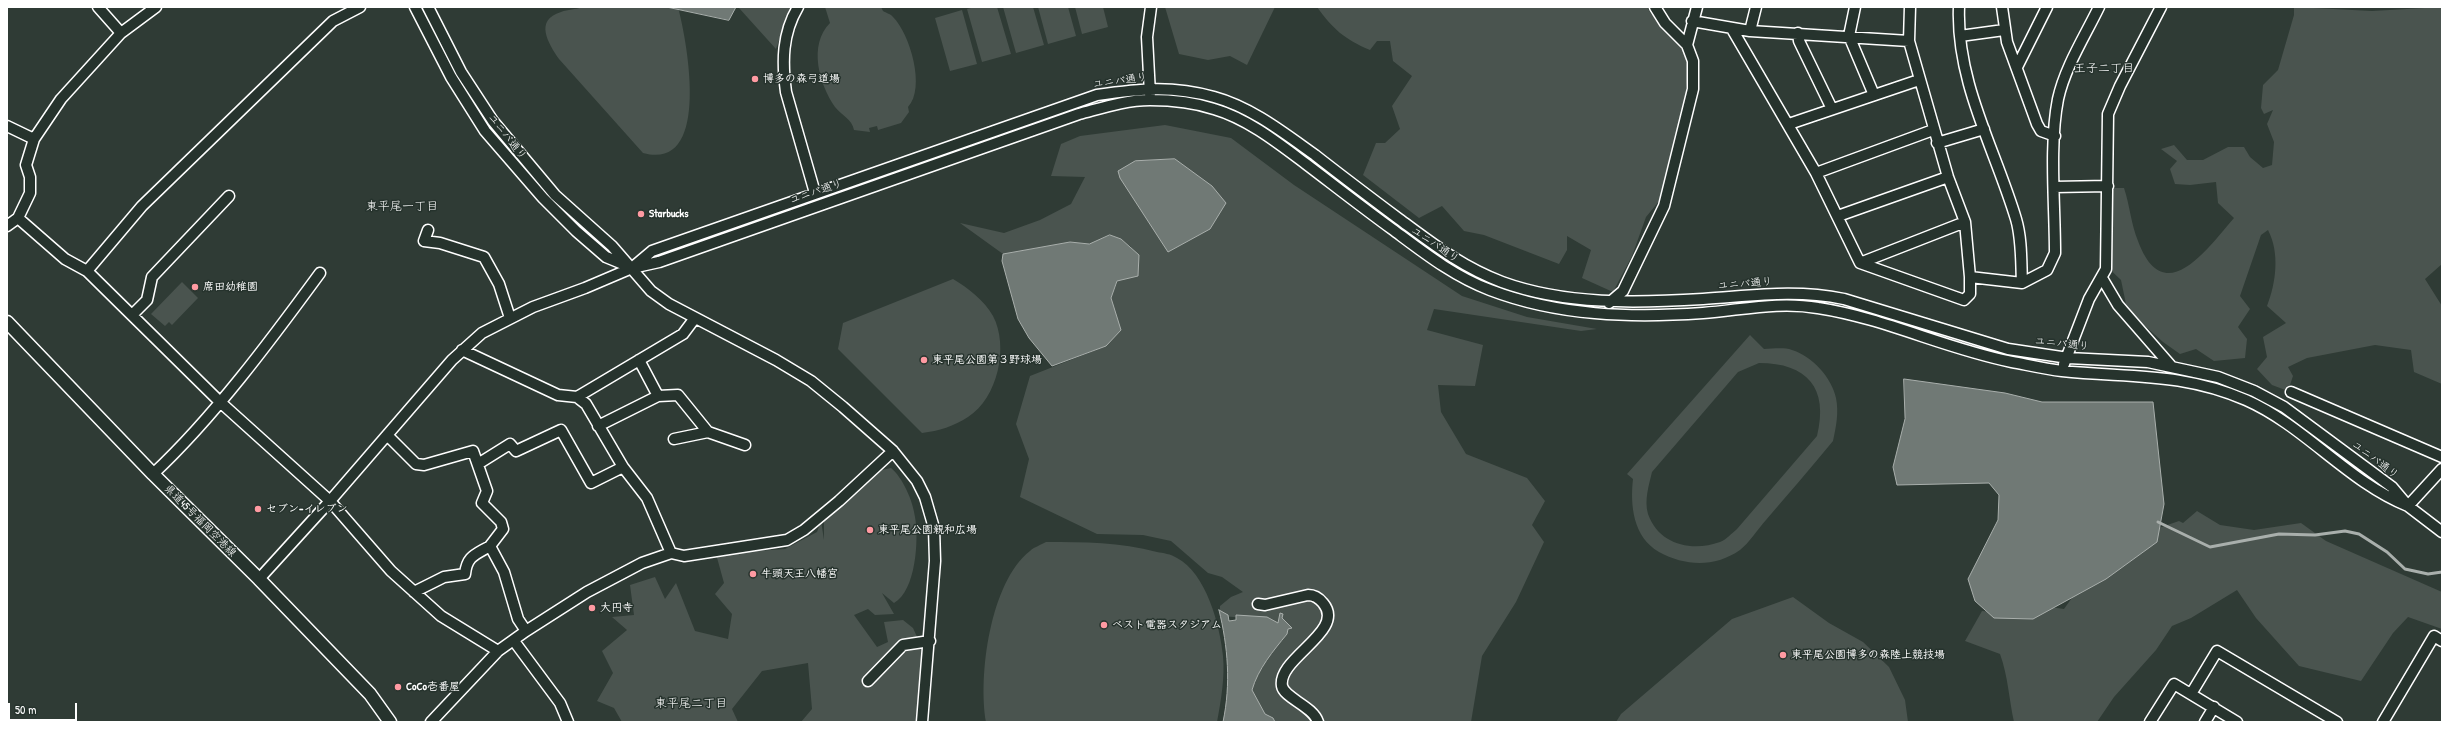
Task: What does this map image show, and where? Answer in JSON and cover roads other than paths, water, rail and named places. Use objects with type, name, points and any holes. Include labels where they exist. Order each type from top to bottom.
[{"type":"main road","name":"県道45号福岡空港線","points":[[7,322],[152,474],[259,579],[370,694],[390,722]]},
{"type":"street","points":[[98,7],[121,33]]},
{"type":"street","points":[[7,226],[18,218],[30,194],[30,177],[26,166],[34,139],[60,99],[121,33],[156,7]]},
{"type":"street","points":[[87,271],[142,206],[333,21],[360,7]]},
{"type":"street","name":"ユニバ通り","points":[[428,7],[461,72],[493,121],[555,195],[612,246],[632,268]]},
{"type":"street","points":[[798,7],[786,35],[784,76],[786,92],[815,193]]},
{"type":"street","points":[[1150,7],[1147,37],[1150,100]]},
{"type":"street","points":[[1687,46],[1692,20],[1697,7]]},
{"type":"street","points":[[1750,31],[1756,7]]},
{"type":"street","points":[[1855,7],[1849,36],[1874,95]]},
{"type":"street","points":[[1732,29],[1789,124],[1816,173],[1860,263],[1964,300],[1970,294],[1966,222],[1948,177],[1919,80],[1909,40],[1910,7]]},
{"type":"street","points":[[1959,7],[1960,36],[1971,92],[2016,219],[2022,283]]},
{"type":"street","points":[[2002,7],[2004,30],[2037,124],[2041,131],[2055,136]]},
{"type":"street","points":[[2017,68],[2047,7]]},
{"type":"street","points":[[1970,277],[2022,283],[2047,270],[2055,253],[2054,187],[2055,136],[2058,98],[2070,65],[2099,7]]},
{"type":"street","points":[[2061,370],[2068,358],[2089,299],[2106,269],[2108,114],[2120,86],[2161,7]]},
{"type":"street","name":"ユニバ通り","points":[[417,8],[451,77],[485,130],[543,198],[606,257],[632,268],[659,262],[1079,114],[1127,101],[1150,100],[1202,106],[1216,109],[1244,122],[1280,144],[1437,263],[1486,289],[1554,308],[1607,315],[1704,313],[1757,305],[1815,307],[2007,361],[2061,370],[2169,378],[2213,388],[2248,401],[2277,417],[2384,496],[2408,506]]},
{"type":"street","points":[[1607,315],[1609,302],[1623,291],[1664,206],[1693,89],[1693,61],[1687,46],[1664,23],[1659,10]]},
{"type":"street","points":[[1692,20],[1732,29],[1750,31],[1909,40]]},
{"type":"street","points":[[1960,36],[2004,30]]},
{"type":"street","points":[[1798,33],[1799,41],[1832,110]]},
{"type":"street","points":[[1789,124],[1919,80]]},
{"type":"street","name":"ユニバ通り","points":[[632,268],[652,251],[1077,101],[1097,95],[1149,88],[1192,92],[1216,97],[1246,110],[1287,135],[1440,251],[1482,274],[1503,283],[1541,293],[1609,302],[1703,299],[1768,293],[1816,293],[1844,299],[2008,349],[2068,358],[2148,362],[2218,377],[2254,391],[2284,408],[2392,486],[2408,506]]},
{"type":"street","points":[[7,126],[34,139]]},
{"type":"street","points":[[1937,143],[1984,129]]},
{"type":"street","points":[[1816,173],[1933,130]]},
{"type":"street","points":[[1838,216],[1948,177]]},
{"type":"street","points":[[2054,187],[2108,186]]},
{"type":"street","points":[[133,314],[147,300],[152,277],[229,196]]},
{"type":"street","points":[[18,218],[65,259],[87,271],[133,314],[219,401],[330,501],[391,571],[414,592],[441,616],[498,651]]},
{"type":"street","points":[[1860,263],[1966,222]]},
{"type":"street","points":[[428,230],[424,241],[440,243],[484,257],[499,284],[510,318]]},
{"type":"street","points":[[259,579],[330,501],[462,350],[482,333],[510,318],[632,268],[651,291],[669,304],[776,360],[811,381],[843,406],[893,451],[917,481],[925,497],[934,528],[935,561],[930,641],[922,722]]},
{"type":"street","points":[[152,474],[219,401],[289,315],[320,273]]},
{"type":"street","points":[[2102,278],[2118,305],[2172,366],[2169,378]]},
{"type":"street","points":[[577,397],[683,334],[695,318]]},
{"type":"street","points":[[462,350],[558,395],[577,397],[586,404],[623,467],[647,498],[671,553]]},
{"type":"street","points":[[639,360],[658,396]]},
{"type":"street","points":[[2291,392],[2442,457]]},
{"type":"street","points":[[598,426],[658,396],[678,395],[708,432]]},
{"type":"street","points":[[478,464],[510,444],[516,451],[561,430],[591,483],[623,467]]},
{"type":"street","points":[[674,439],[708,432],[745,445]]},
{"type":"street","points":[[387,435],[416,464],[424,465],[473,451],[487,491],[482,503],[501,522],[503,529],[490,546],[470,558],[466,563],[465,574],[444,577],[414,592]]},
{"type":"street","points":[[431,722],[498,651],[526,631],[615,576],[671,553],[684,556],[787,540],[804,530],[839,501],[893,451]]},
{"type":"street","points":[[2442,469],[2408,506],[2442,532]]},
{"type":"street","points":[[490,546],[504,572],[518,619],[526,631]]},
{"type":"street","points":[[1258,604],[1265,605],[1314,595],[1326,607],[1328,614],[1322,630],[1283,674],[1282,686],[1285,692],[1309,708],[1318,722]]},
{"type":"street","points":[[2383,722],[2434,636],[2442,641]]},
{"type":"street","points":[[514,641],[560,703],[568,722]]},
{"type":"street","points":[[868,681],[903,645],[930,641]]},
{"type":"street","points":[[2191,694],[2217,651],[2337,722]]},
{"type":"street","points":[[2150,722],[2174,684],[2237,722]]},
{"type":"street","points":[[2205,722],[2214,707]]},
{"type":"waterway","points":[[2158,522],[2210,547],[2279,534],[2315,535],[2345,531],[2359,534],[2387,552],[2405,569],[2428,574],[2442,572]]},
{"type":"place","name":"博多の森弓道場","points":[[755,79]]},
{"type":"place","name":"Starbucks","points":[[641,214]]},
{"type":"place","name":"席田幼稚園","points":[[195,287]]},
{"type":"place","name":"東平尾公園第３野球場","points":[[924,360]]},
{"type":"place","name":"セブン-イレブン","points":[[258,509]]},
{"type":"place","name":"東平尾公園親和広場","points":[[870,530]]},
{"type":"place","name":"牛頭天王八幡宮","points":[[753,574]]},
{"type":"place","name":"大円寺","points":[[592,608]]},
{"type":"place","name":"ベスト電器スタジアム","points":[[1104,625]]},
{"type":"place","name":"東平尾公園博多の森陸上競技場","points":[[1783,655]]},
{"type":"place","name":"CoCo壱番屋","points":[[398,687]]},
{"type":"district","name":"王子二丁目","points":[[2104,69]]},
{"type":"district","name":"東平尾一丁目","points":[[402,207]]},
{"type":"district","name":"東平尾二丁目","points":[[691,704]]}]
